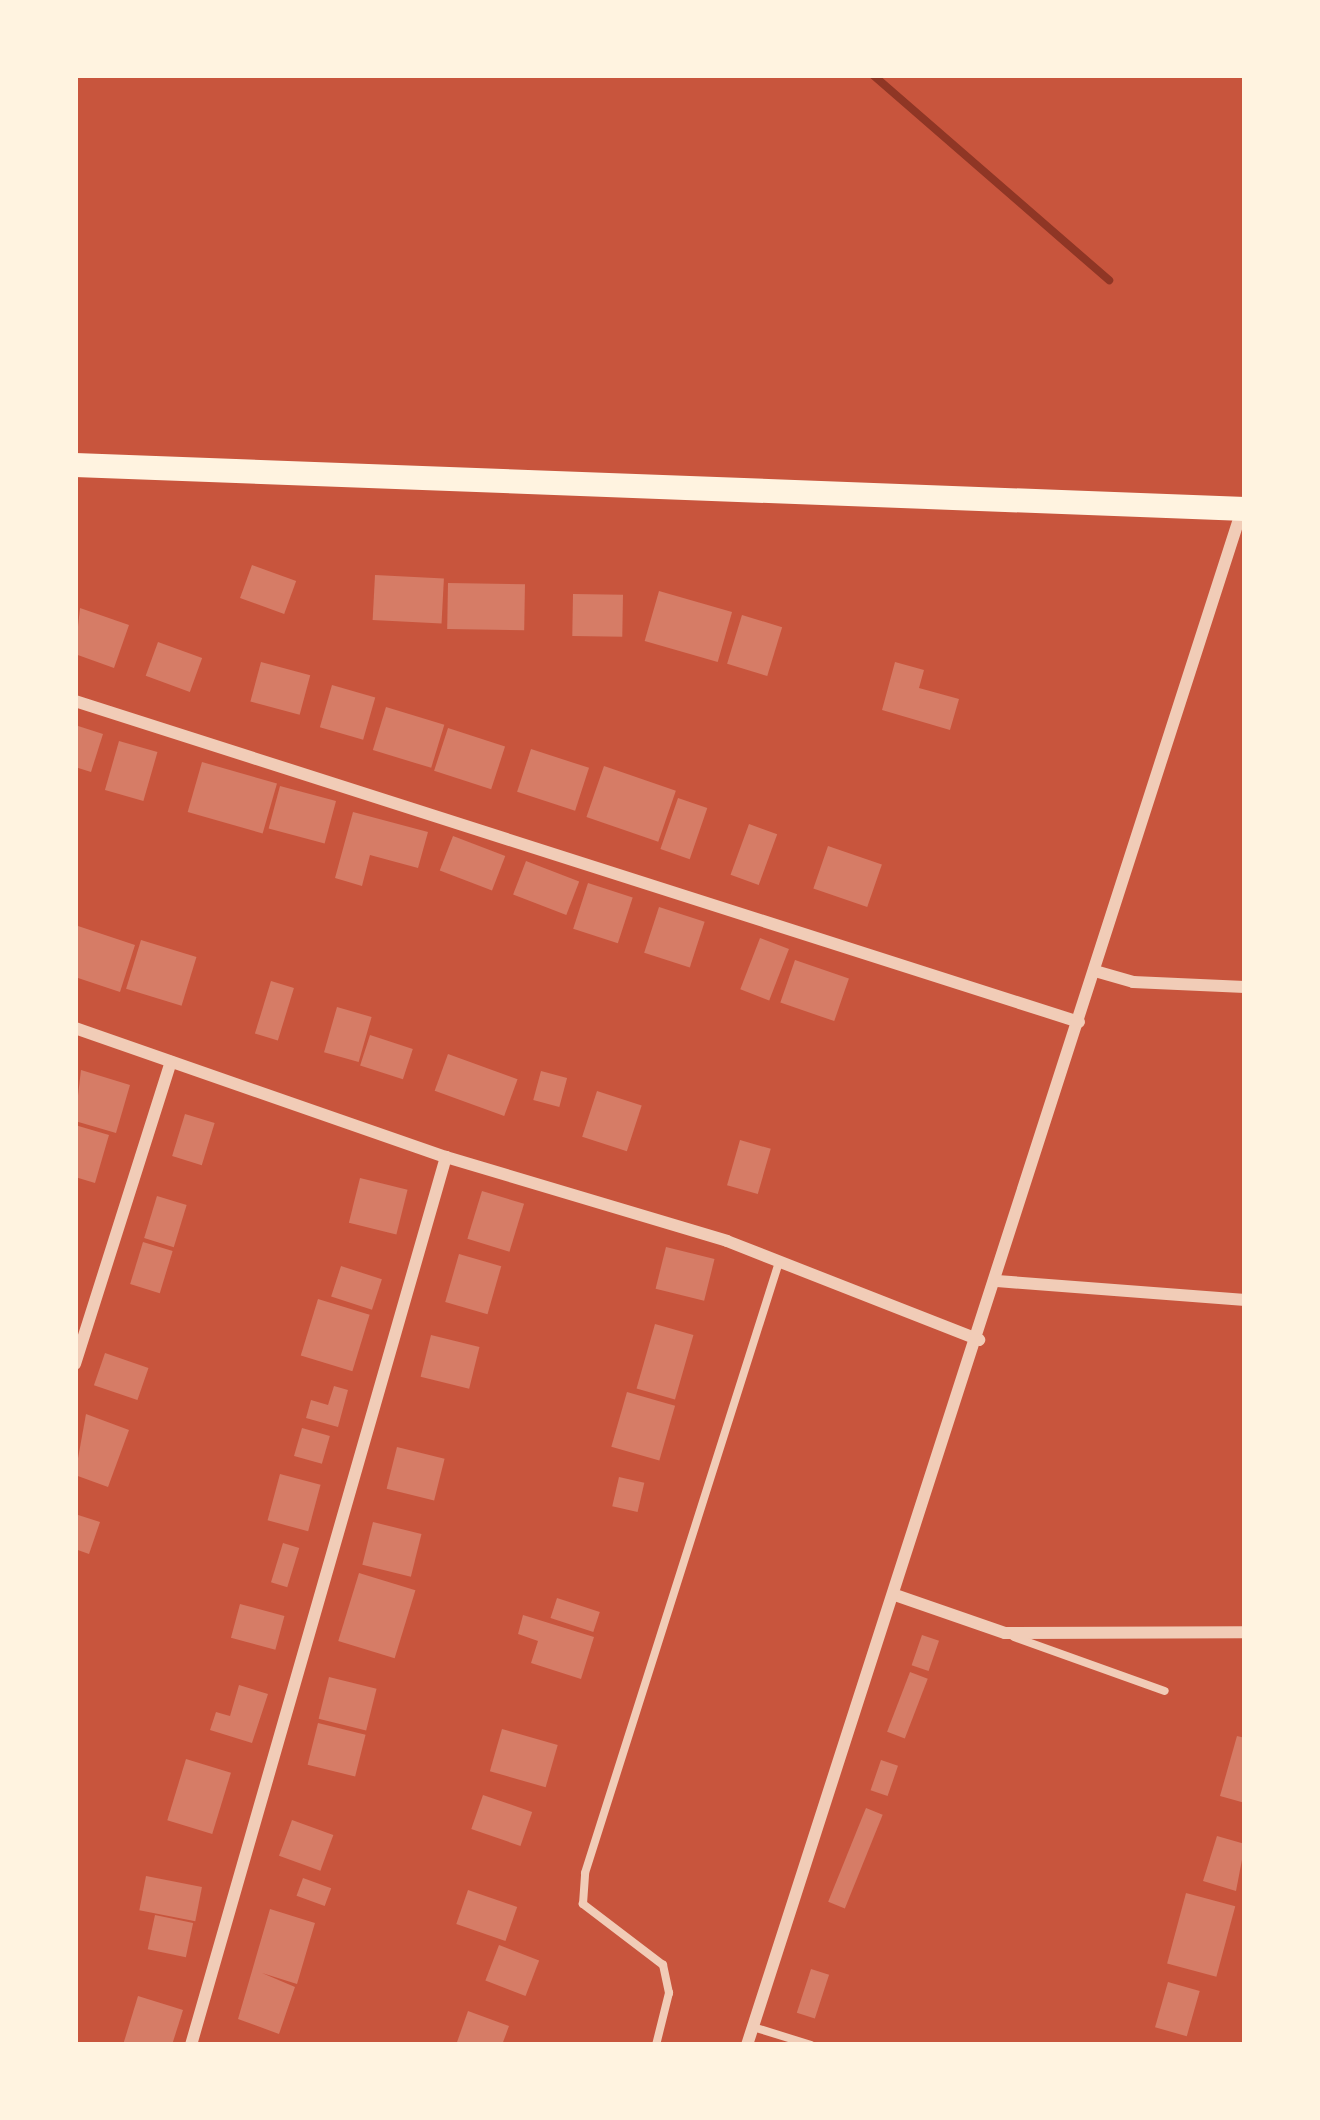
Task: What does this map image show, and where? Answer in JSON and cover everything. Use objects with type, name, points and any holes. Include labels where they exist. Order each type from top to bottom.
[{"type":"main road","points":[[75,465],[1244,509]]},
{"type":"street","points":[[747,2045],[898,1596],[1244,509]]},
{"type":"street","points":[[75,701],[1079,1022]]},
{"type":"street","points":[[1096,971],[1133,982],[1245,987]]},
{"type":"street","points":[[75,1028],[446,1157],[779,1262],[980,1340]]},
{"type":"street","points":[[75,1364],[171,1062]]},
{"type":"street","points":[[191,2045],[446,1157]]},
{"type":"street","points":[[998,1281],[1245,1300]]},
{"type":"street","points":[[898,1596],[1005,1634],[1245,1632]]},
{"type":"lane","points":[[656,2045],[669,1993],[663,1965],[584,1904],[585,1873],[779,1262]]},
{"type":"lane","points":[[1005,1634],[1165,1691]]},
{"type":"lane","points":[[754,2026],[811,2045]]},
{"type":"building","points":[[252,565],[296,581],[284,614],[240,598]]},
{"type":"building","points":[[375,575],[444,579],[442,624],[373,620]]},
{"type":"building","points":[[448,583],[525,584],[524,630],[447,629]]},
{"type":"building","points":[[659,591],[732,612],[718,662],[645,641]]},
{"type":"building","points":[[573,594],[623,595],[622,637],[572,636]]},
{"type":"building","points":[[80,608],[129,625],[114,668],[75,654]]},
{"type":"building","points":[[742,615],[782,627],[767,676],[727,664]]},
{"type":"building","points":[[158,642],[202,658],[190,692],[146,676]]},
{"type":"building","points":[[261,662],[310,675],[300,715],[250,702]]},
{"type":"building","points":[[895,662],[924,670],[919,688],[959,699],[950,730],[882,710]]},
{"type":"building","points":[[332,685],[375,697],[363,740],[320,727]]},
{"type":"building","points":[[386,707],[444,725],[431,768],[373,750]]},
{"type":"building","points":[[75,725],[103,734],[91,772],[75,767]]},
{"type":"building","points":[[448,728],[505,747],[491,789],[434,771]]},
{"type":"building","points":[[119,741],[157,752],[143,801],[105,790]]},
{"type":"building","points":[[531,749],[589,768],[575,811],[517,792]]},
{"type":"building","points":[[202,762],[277,783],[263,833],[188,812]]},
{"type":"building","points":[[604,766],[676,791],[658,842],[586,817]]},
{"type":"building","points":[[280,786],[336,801],[325,844],[269,829]]},
{"type":"building","points":[[678,798],[707,808],[690,859],[660,849]]},
{"type":"building","points":[[353,812],[428,832],[418,868],[370,855],[362,886],[335,878]]},
{"type":"building","points":[[749,824],[777,834],[759,885],[731,875]]},
{"type":"building","points":[[453,836],[505,856],[492,891],[440,871]]},
{"type":"building","points":[[828,846],[882,865],[867,907],[813,889]]},
{"type":"building","points":[[526,861],[579,881],[566,915],[513,895]]},
{"type":"building","points":[[588,883],[633,898],[618,943],[573,929]]},
{"type":"building","points":[[659,907],[705,922],[690,967],[644,953]]},
{"type":"building","points":[[75,925],[135,945],[120,992],[75,977]]},
{"type":"building","points":[[760,938],[789,949],[769,1000],[740,989]]},
{"type":"building","points":[[141,940],[196,957],[182,1006],[126,989]]},
{"type":"building","points":[[795,960],[849,979],[834,1021],[780,1003]]},
{"type":"building","points":[[271,981],[294,988],[278,1041],[255,1034]]},
{"type":"building","points":[[337,1007],[372,1017],[359,1062],[324,1052]]},
{"type":"building","points":[[370,1035],[413,1049],[403,1079],[360,1065]]},
{"type":"building","points":[[448,1054],[518,1079],[504,1116],[435,1091]]},
{"type":"building","points":[[81,1070],[130,1085],[116,1133],[75,1121]]},
{"type":"building","points":[[541,1071],[567,1078],[559,1107],[533,1100]]},
{"type":"building","points":[[597,1091],[642,1106],[627,1151],[582,1137]]},
{"type":"building","points":[[185,1114],[215,1123],[202,1165],[172,1156]]},
{"type":"building","points":[[75,1125],[109,1135],[95,1183],[75,1177]]},
{"type":"building","points":[[740,1140],[771,1149],[758,1194],[727,1185]]},
{"type":"building","points":[[360,1178],[408,1190],[396,1234],[349,1223]]},
{"type":"building","points":[[482,1191],[524,1204],[509,1252],[467,1239]]},
{"type":"building","points":[[157,1196],[187,1205],[174,1247],[144,1238]]},
{"type":"building","points":[[143,1242],[173,1251],[160,1293],[130,1284]]},
{"type":"building","points":[[666,1247],[715,1259],[704,1301],[656,1289]]},
{"type":"building","points":[[459,1254],[501,1266],[488,1314],[445,1302]]},
{"type":"building","points":[[341,1266],[382,1279],[372,1310],[331,1296]]},
{"type":"building","points":[[318,1299],[370,1315],[352,1371],[301,1355]]},
{"type":"building","points":[[655,1324],[693,1335],[675,1399],[637,1388]]},
{"type":"building","points":[[431,1335],[480,1347],[469,1389],[421,1377]]},
{"type":"building","points":[[105,1353],[148,1368],[137,1400],[94,1385]]},
{"type":"building","points":[[334,1386],[348,1390],[338,1427],[306,1418],[311,1400],[328,1405]]},
{"type":"building","points":[[627,1392],[675,1406],[659,1461],[611,1447]]},
{"type":"building","points":[[86,1414],[129,1430],[108,1487],[75,1475]]},
{"type":"building","points":[[302,1428],[330,1436],[322,1464],[294,1456]]},
{"type":"building","points":[[397,1447],[445,1459],[434,1501],[387,1489]]},
{"type":"building","points":[[280,1474],[321,1485],[308,1531],[268,1520]]},
{"type":"building","points":[[619,1477],[644,1483],[638,1512],[612,1506]]},
{"type":"building","points":[[75,1514],[100,1522],[89,1554],[75,1549]]},
{"type":"building","points":[[373,1522],[422,1534],[411,1577],[362,1565]]},
{"type":"building","points":[[283,1543],[299,1548],[287,1587],[271,1582]]},
{"type":"building","points":[[359,1573],[415,1590],[395,1658],[338,1641]]},
{"type":"building","points":[[557,1598],[600,1612],[593,1632],[551,1618]]},
{"type":"building","points":[[240,1604],[284,1616],[275,1650],[231,1638]]},
{"type":"building","points":[[523,1615],[594,1637],[581,1679],[531,1663],[538,1641],[518,1634]]},
{"type":"building","points":[[922,1635],[939,1641],[929,1671],[912,1665]]},
{"type":"building","points":[[910,1672],[928,1679],[905,1739],[887,1732]]},
{"type":"building","points":[[329,1677],[377,1689],[366,1731],[319,1719]]},
{"type":"building","points":[[239,1685],[268,1694],[252,1743],[210,1730],[216,1712],[230,1716]]},
{"type":"building","points":[[318,1723],[366,1735],[355,1777],[308,1765]]},
{"type":"building","points":[[502,1729],[558,1745],[546,1787],[490,1771]]},
{"type":"building","points":[[1237,1736],[1245,1738],[1245,1803],[1220,1796]]},
{"type":"building","points":[[186,1759],[231,1773],[212,1834],[167,1820]]},
{"type":"building","points":[[881,1760],[898,1766],[888,1796],[871,1790]]},
{"type":"building","points":[[483,1795],[532,1812],[520,1846],[471,1829]]},
{"type":"building","points":[[866,1808],[883,1815],[845,1908],[828,1902]]},
{"type":"building","points":[[292,1820],[333,1835],[320,1871],[279,1856]]},
{"type":"building","points":[[1217,1836],[1245,1844],[1236,1891],[1203,1881]]},
{"type":"building","points":[[146,1876],[202,1887],[195,1921],[139,1910]]},
{"type":"building","points":[[303,1878],[331,1888],[325,1906],[297,1896]]},
{"type":"building","points":[[468,1890],[517,1907],[505,1941],[456,1924]]},
{"type":"building","points":[[1186,1893],[1235,1906],[1216,1977],[1167,1964]]},
{"type":"building","points":[[270,1909],[315,1923],[297,1984],[262,1973],[295,1987],[279,2034],[238,2019]]},
{"type":"building","points":[[155,1915],[193,1923],[186,1957],[148,1949]]},
{"type":"building","points":[[499,1945],[539,1960],[526,1996],[485,1980]]},
{"type":"building","points":[[811,1969],[829,1975],[815,2019],[797,2013]]},
{"type":"building","points":[[1168,1982],[1200,1991],[1187,2036],[1155,2027]]},
{"type":"building","points":[[138,1996],[183,2010],[172,2045],[123,2045]]},
{"type":"building","points":[[468,2011],[509,2026],[502,2045],[456,2045]]},
{"type":"waterway","points":[[873,75],[1109,280]]}]
